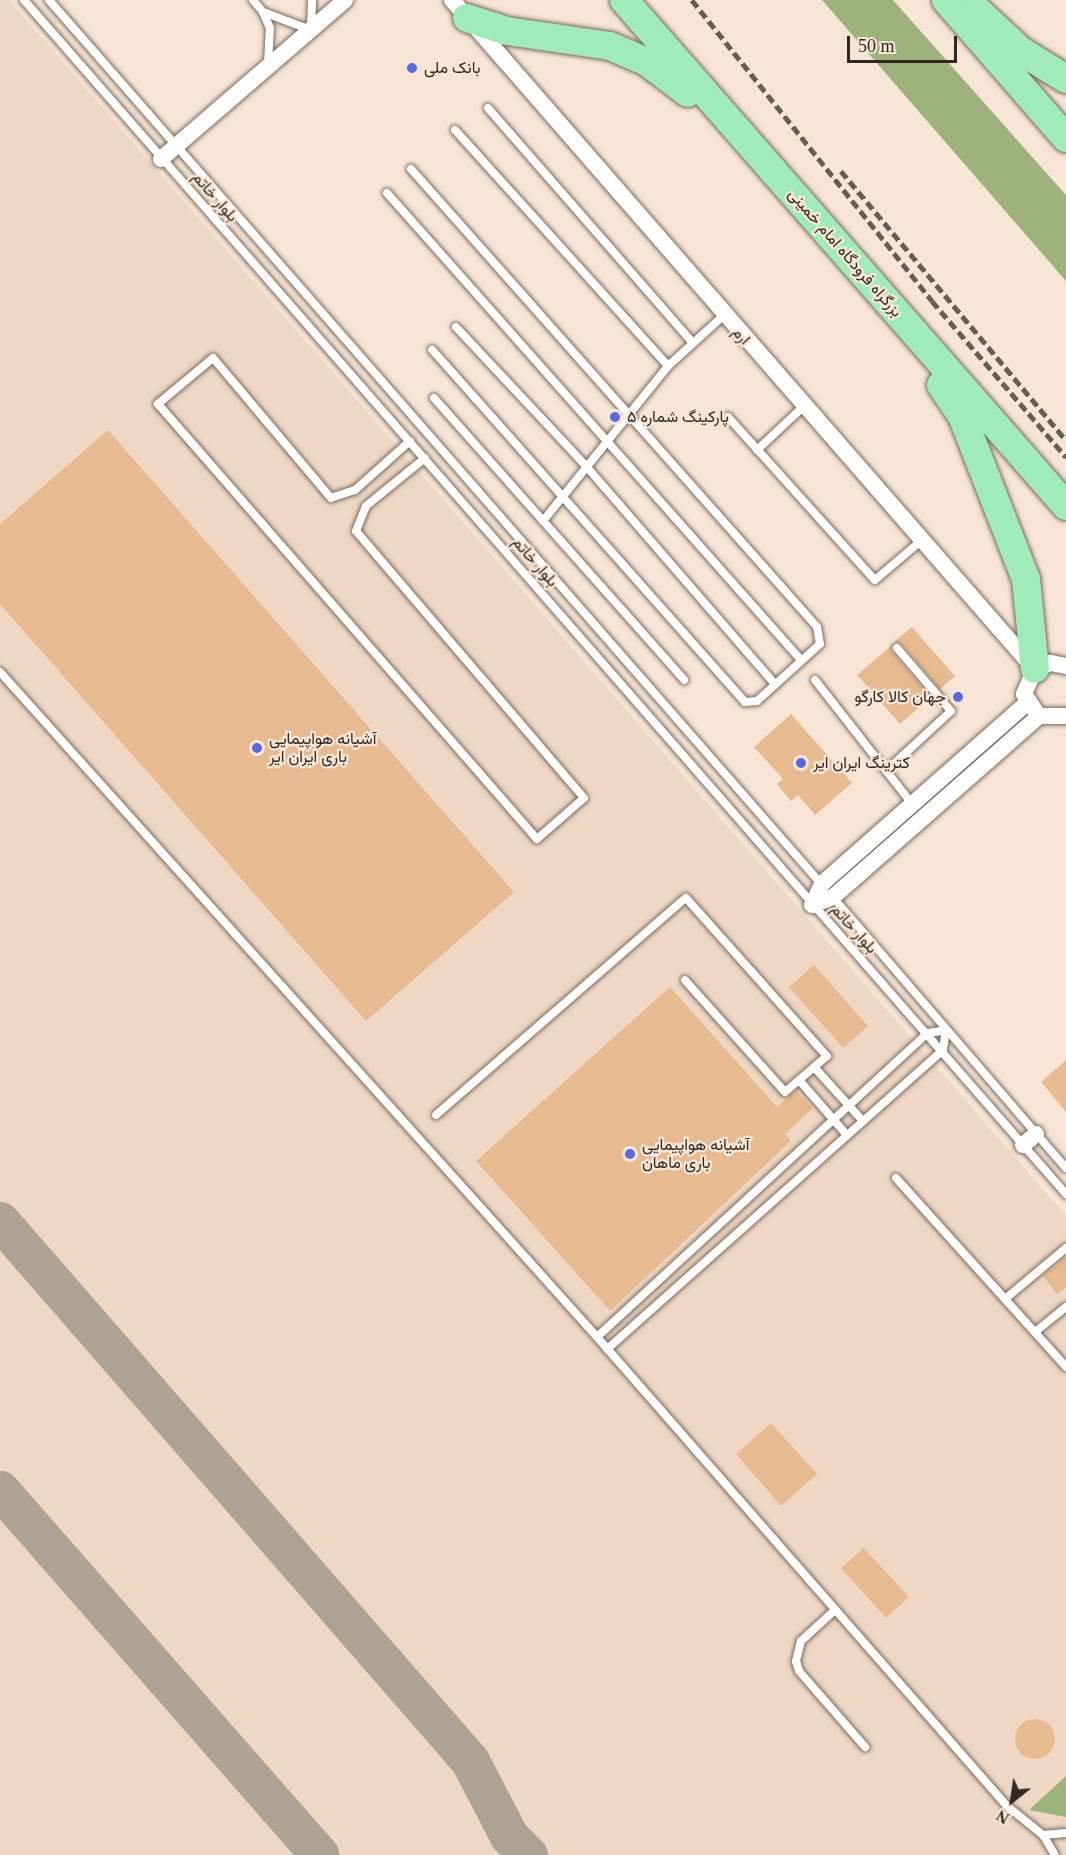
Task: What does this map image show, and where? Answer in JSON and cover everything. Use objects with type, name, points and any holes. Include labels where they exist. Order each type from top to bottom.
[{"type":"highway","name":"بزرگراه فرودگاه امام خمینی","points":[[624,0],[1066,506]]},
{"type":"highway","points":[[946,0],[1066,138]]},
{"type":"highway","points":[[965,0],[1021,51],[1066,79]]},
{"type":"highway","points":[[459,9],[507,31],[610,46],[647,62],[674,80],[781,180]]},
{"type":"highway","points":[[878,292],[966,426],[1026,579],[1035,669]]},
{"type":"street","points":[[161,159],[345,0]]},
{"type":"street","name":"ارم","points":[[459,9],[723,316],[1035,669]]},
{"type":"street","points":[[1039,716],[1027,703],[1025,685],[1035,669],[1050,663],[1066,666]]},
{"type":"street","points":[[812,905],[912,803],[1027,703]]},
{"type":"street","points":[[827,891],[923,818],[1039,716],[1066,717]]},
{"type":"street","points":[[1023,1145],[1036,1134]]},
{"type":"lane","name":"بلوار خاتم","points":[[24,0],[812,905],[943,1050],[1066,1194]]},
{"type":"lane","name":"بلوار خاتم","points":[[49,0],[1066,1168]]},
{"type":"lane","points":[[253,0],[263,12],[271,37],[267,68]]},
{"type":"lane","points":[[263,12],[311,30],[312,0]]},
{"type":"lane","points":[[488,108],[691,341]]},
{"type":"lane","points":[[455,130],[668,366]]},
{"type":"lane","points":[[411,169],[633,416],[817,627],[820,644],[757,701],[745,702],[563,494],[432,350]]},
{"type":"lane","points":[[387,193],[607,444],[801,660]]},
{"type":"lane","points":[[543,521],[586,466],[633,416],[668,366],[691,341],[723,316]]},
{"type":"lane","points":[[456,327],[586,466],[775,684]]},
{"type":"lane","points":[[410,441],[355,490],[331,498],[213,358],[158,404],[537,839],[584,798],[356,531],[366,506],[425,458]]},
{"type":"lane","points":[[434,398],[684,680]]},
{"type":"lane","points":[[758,450],[804,406]]},
{"type":"lane","points":[[728,417],[875,580],[922,540]]},
{"type":"lane","points":[[886,771],[951,711],[897,648]]},
{"type":"lane","points":[[0,672],[597,1336],[1007,1806],[1043,1834],[1055,1855]]},
{"type":"lane","points":[[815,680],[923,818]]},
{"type":"lane","points":[[436,1115],[686,898],[827,1056],[785,1092],[685,980]]},
{"type":"lane","points":[[597,1336],[928,1033],[946,1030],[943,1050],[607,1349]]},
{"type":"lane","points":[[814,1067],[862,1121]]},
{"type":"lane","points":[[799,1080],[847,1135]]},
{"type":"lane","points":[[896,1178],[1066,1366]]},
{"type":"lane","points":[[1005,1299],[1066,1248]]},
{"type":"lane","points":[[1035,1332],[1066,1307]]},
{"type":"lane","points":[[835,1610],[801,1641],[796,1660],[799,1671],[865,1747]]},
{"type":"lane","points":[[1043,1834],[1066,1833]]},
{"type":"shaded area","points":[[0,0],[9,0],[1066,1216],[1066,1855],[0,1855]]},
{"type":"green space","points":[[822,0],[893,0],[1066,195],[1066,281]]},
{"type":"green space","points":[[1066,1776],[1066,1817],[1029,1810]]},
{"type":"building","name":"آشیانه هواپیمایی باری ایران ایر","points":[[108,430],[514,892],[366,1021],[0,604],[0,524]]},
{"type":"building","points":[[912,627],[955,676],[940,689],[902,644],[894,642]]},
{"type":"building","points":[[892,645],[892,652],[931,697],[900,724],[857,675]]},
{"type":"building","name":"کترینگ ایران ایر","points":[[791,714],[852,783],[815,815],[798,795],[791,801],[777,784],[783,779],[754,747]]},
{"type":"building","points":[[814,965],[868,1026],[843,1048],[789,987]]},
{"type":"building","name":"آشیانه هواپیمایی باری ماهان","points":[[670,987],[777,1107],[796,1091],[813,1108],[785,1134],[791,1141],[610,1311],[476,1161]]},
{"type":"building","points":[[1066,1060],[1066,1112],[1041,1082]]},
{"type":"building","points":[[1066,1257],[1066,1287],[1057,1294],[1043,1276]]},
{"type":"building","points":[[771,1423],[817,1474],[781,1506],[736,1454]]},
{"type":"building","points":[[864,1548],[909,1597],[886,1618],[841,1568]]},
{"type":"building","points":[[1035,1719],[1049,1725],[1055,1739],[1049,1753],[1035,1759],[1021,1753],[1015,1739],[1021,1725]]},
{"type":"taxiway","points":[[0,1221],[470,1761],[509,1836],[528,1855]]},
{"type":"taxiway","points":[[0,1490],[319,1855]]},
{"type":"railway","points":[[692,0],[932,301],[1066,457]]},
{"type":"railway","points":[[841,171],[1066,440]]},
{"type":"place","name":"بانک ملی","points":[[412,68]]},
{"type":"place","name":"پارکینگ شماره ۵","points":[[615,417]]},
{"type":"place","name":"جهان کالا کارگو","points":[[958,697]]},
{"type":"place","name":"آشیانه هواپیمایی باری ایران ایر","points":[[257,748]]},
{"type":"place","name":"کترینگ ایران ایر","points":[[801,763]]},
{"type":"place","name":"آشیانه هواپیمایی باری ماهان","points":[[630,1154]]}]
